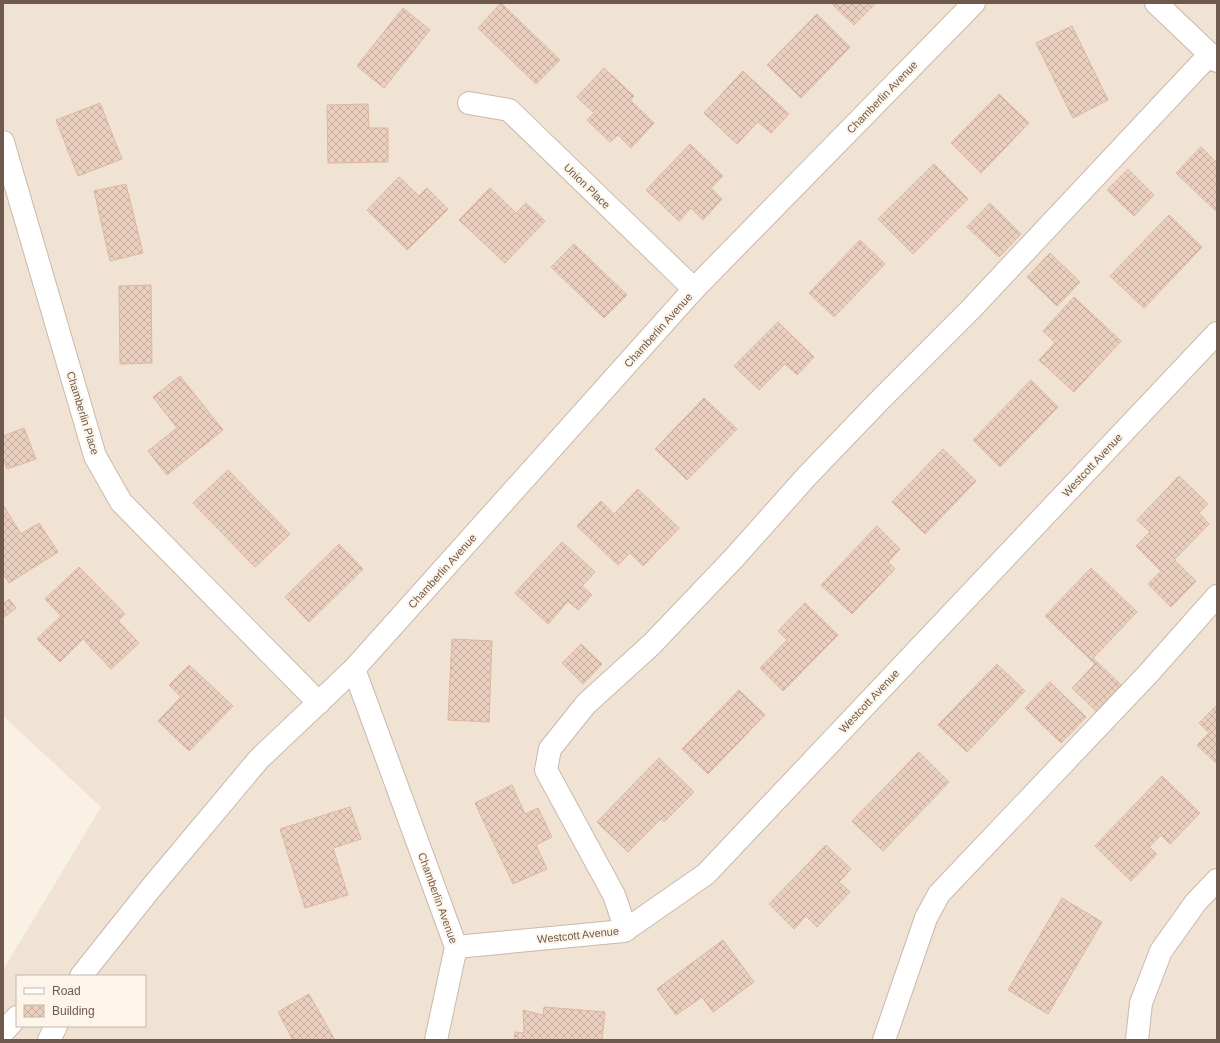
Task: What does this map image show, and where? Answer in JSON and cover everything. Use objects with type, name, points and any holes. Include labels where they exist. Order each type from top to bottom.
[{"type":"street","name":"Chamberlin Avenue","points":[[82,975],[151,888],[259,759],[354,669],[694,289],[974,3]]},
{"type":"street","points":[[626,930],[614,895],[546,770],[550,749],[586,704],[652,644],[734,558],[807,476],[1214,58],[1156,3]]},
{"type":"street","name":"Union Place","points":[[469,103],[509,110],[694,289]]},
{"type":"street","name":"Chamberlin Place","points":[[3,142],[95,456],[121,502],[319,703]]},
{"type":"street","name":"Westcott Avenue","points":[[456,947],[626,930],[706,874],[1217,333]]},
{"type":"street","points":[[884,1040],[926,918],[939,894],[1148,674],[1217,596]]},
{"type":"street","name":"Chamberlin Avenue","points":[[354,669],[456,947],[436,1040]]},
{"type":"street","points":[[1137,1040],[1141,1003],[1161,951],[1196,902],[1217,880]]},
{"type":"street","points":[[3,1032],[16,1018]]},
{"type":"street","points":[[49,1040],[56,1027]]},
{"type":"shaded area","points":[[3,3],[1217,3],[1217,1040],[3,1040],[3,970],[101,807],[3,716]]},
{"type":"building","points":[[501,3],[560,60],[536,84],[478,28]]},
{"type":"building","points":[[831,3],[876,3],[854,25]]},
{"type":"building","points":[[403,8],[430,30],[384,88],[357,66]]},
{"type":"building","points":[[817,14],[850,47],[801,98],[767,65]]},
{"type":"building","points":[[1072,26],[1108,100],[1073,118],[1036,43]]},
{"type":"building","points":[[604,68],[634,96],[630,100],[654,123],[631,148],[618,135],[610,142],[587,120],[594,113],[577,97]]},
{"type":"building","points":[[743,71],[789,114],[771,133],[758,122],[737,144],[704,113]]},
{"type":"building","points":[[999,94],[1029,123],[981,173],[951,143]]},
{"type":"building","points":[[100,103],[122,159],[78,176],[56,120]]},
{"type":"building","points":[[368,104],[369,128],[388,128],[388,162],[328,163],[327,105]]},
{"type":"building","points":[[690,144],[723,176],[711,188],[722,199],[703,220],[691,208],[679,221],[646,190]]},
{"type":"building","points":[[1201,147],[1217,163],[1217,212],[1176,173]]},
{"type":"building","points":[[934,164],[968,199],[913,254],[878,219]]},
{"type":"building","points":[[1128,169],[1154,195],[1134,216],[1107,190]]},
{"type":"building","points":[[399,177],[419,196],[427,188],[448,209],[407,250],[367,210]]},
{"type":"building","points":[[126,184],[143,253],[110,261],[94,191]]},
{"type":"building","points":[[490,188],[516,213],[526,203],[545,221],[505,263],[459,220]]},
{"type":"building","points":[[990,203],[1021,234],[999,257],[967,227]]},
{"type":"building","points":[[1169,215],[1202,247],[1144,308],[1110,276]]},
{"type":"building","points":[[860,240],[885,264],[834,317],[809,293]]},
{"type":"building","points":[[574,244],[627,295],[604,318],[551,267]]},
{"type":"building","points":[[1050,253],[1080,282],[1057,306],[1027,277]]},
{"type":"building","points":[[151,285],[152,363],[120,364],[119,286]]},
{"type":"building","points":[[1074,297],[1121,341],[1074,392],[1039,360],[1055,343],[1043,331]]},
{"type":"building","points":[[778,322],[814,357],[797,375],[785,364],[759,390],[734,366]]},
{"type":"building","points":[[180,376],[223,430],[167,475],[148,451],[177,428],[153,397]]},
{"type":"building","points":[[1031,380],[1058,407],[1000,467],[973,440]]},
{"type":"building","points":[[704,398],[737,429],[687,480],[655,449]]},
{"type":"building","points":[[24,428],[36,459],[7,469],[3,457],[3,436]]},
{"type":"building","points":[[943,449],[976,481],[925,534],[892,502]]},
{"type":"building","points":[[228,470],[290,534],[255,567],[193,503]]},
{"type":"building","points":[[1179,476],[1208,504],[1199,513],[1209,524],[1174,560],[1196,581],[1171,607],[1148,584],[1161,571],[1136,546],[1150,532],[1137,520]]},
{"type":"building","points":[[638,489],[679,528],[643,566],[630,553],[618,565],[577,526],[601,501],[614,514]]},
{"type":"building","points":[[3,505],[21,534],[39,523],[58,552],[9,583],[3,574]]},
{"type":"building","points":[[877,526],[900,549],[888,562],[895,569],[852,614],[821,585]]},
{"type":"building","points":[[562,542],[595,572],[582,586],[592,595],[578,610],[568,601],[548,624],[515,593]]},
{"type":"building","points":[[339,544],[363,569],[309,622],[285,597]]},
{"type":"building","points":[[79,567],[125,614],[118,621],[139,643],[111,669],[83,639],[60,662],[37,639],[61,616],[45,599]]},
{"type":"building","points":[[1091,568],[1137,612],[1093,658],[1121,685],[1096,711],[1072,688],[1095,664],[1045,616]]},
{"type":"building","points":[[9,599],[16,608],[3,618],[3,604]]},
{"type":"building","points":[[805,603],[838,635],[783,691],[760,668],[787,640],[778,631]]},
{"type":"building","points":[[452,639],[492,641],[489,722],[448,720]]},
{"type":"building","points":[[581,644],[602,664],[583,684],[562,663]]},
{"type":"building","points":[[997,664],[1025,691],[967,752],[938,725]]},
{"type":"building","points":[[189,665],[233,706],[189,751],[158,721],[181,697],[169,685]]},
{"type":"building","points":[[1050,682],[1086,717],[1061,743],[1025,708]]},
{"type":"building","points":[[739,690],[765,715],[708,774],[682,749]]},
{"type":"building","points":[[1217,705],[1217,764],[1197,745],[1209,733],[1199,723]]},
{"type":"building","points":[[919,752],[949,782],[883,851],[852,821]]},
{"type":"building","points":[[659,758],[694,792],[664,822],[661,819],[628,852],[597,822]]},
{"type":"building","points":[[1162,776],[1200,813],[1170,844],[1161,835],[1149,847],[1157,854],[1131,881],[1095,846]]},
{"type":"building","points":[[512,785],[525,814],[538,808],[552,837],[536,845],[547,869],[513,884],[475,803]]},
{"type":"building","points":[[350,807],[361,839],[333,848],[348,895],[305,908],[280,829]]},
{"type":"building","points":[[826,845],[851,869],[839,882],[850,892],[817,927],[806,916],[794,929],[769,904]]},
{"type":"building","points":[[1062,898],[1102,922],[1048,1014],[1008,990]]},
{"type":"building","points":[[723,940],[754,982],[713,1012],[702,997],[676,1015],[657,989]]},
{"type":"building","points":[[309,994],[335,1040],[293,1040],[278,1012]]},
{"type":"building","points":[[544,1007],[605,1012],[602,1040],[514,1040],[515,1032],[524,1033],[523,1010],[543,1015]]}]
